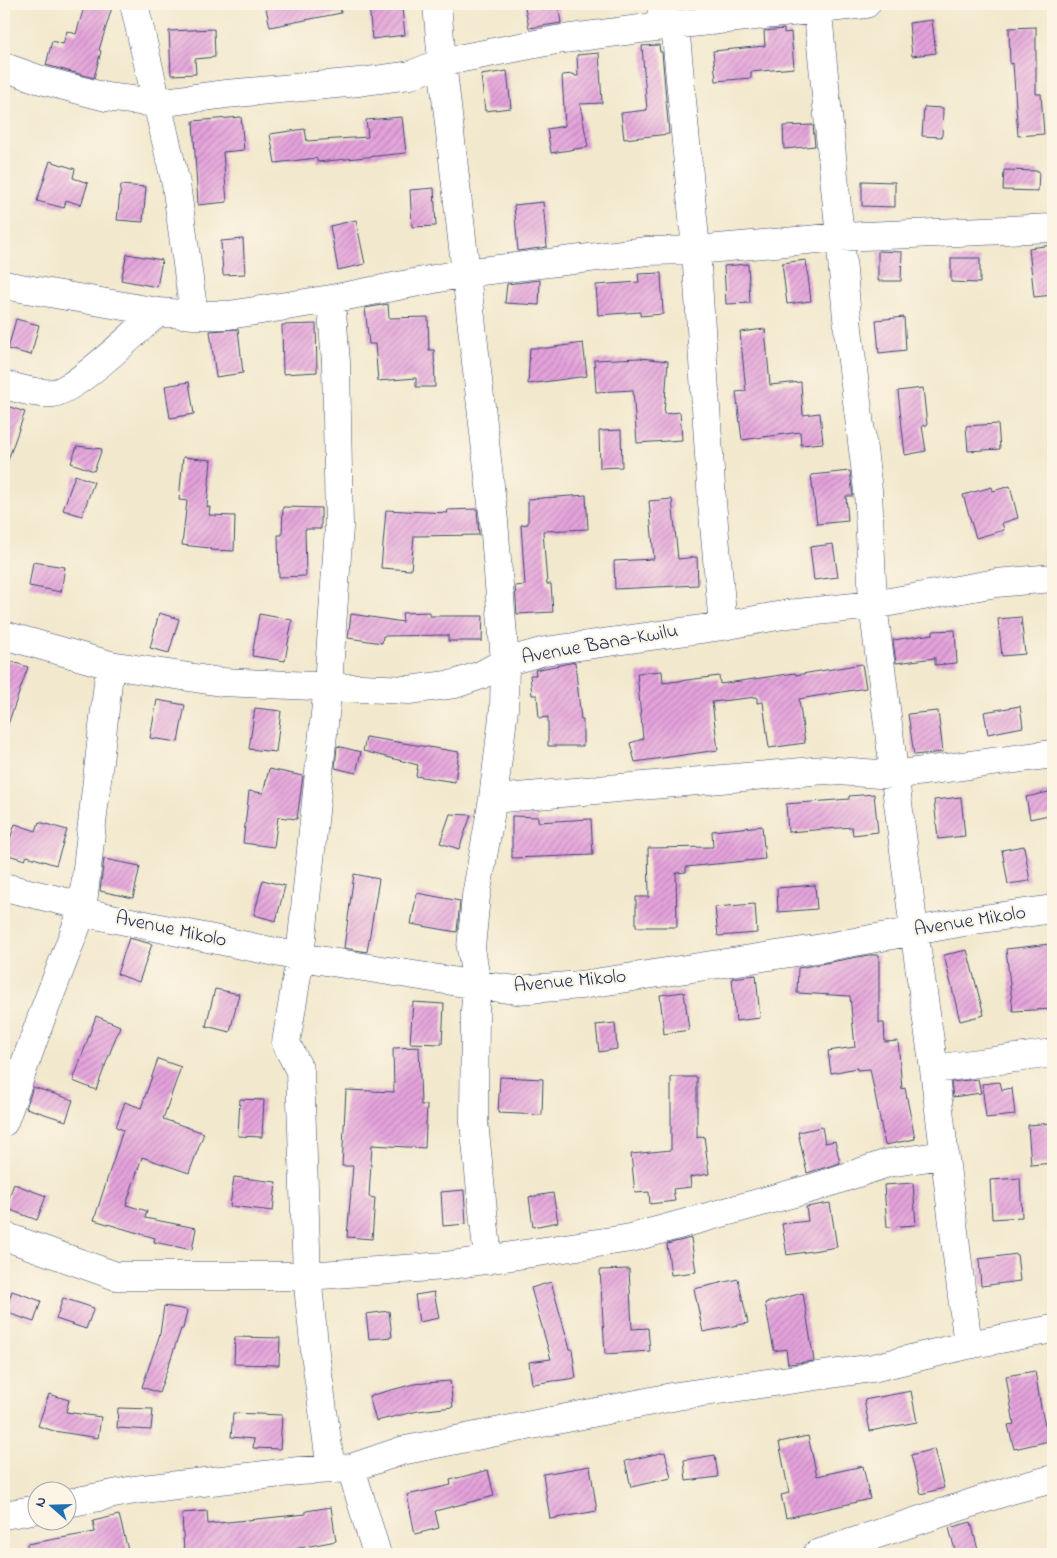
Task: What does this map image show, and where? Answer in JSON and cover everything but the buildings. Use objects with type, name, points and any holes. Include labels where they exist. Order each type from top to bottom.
[{"type":"street","points":[[134,4],[176,184],[194,316]]},
{"type":"street","points":[[437,4],[465,273],[494,521],[505,662],[504,709],[493,799],[476,896],[471,948],[476,985],[474,1122],[488,1260]]},
{"type":"street","points":[[4,67],[41,80],[106,97],[157,103],[411,75],[442,62],[666,18],[866,4]]},
{"type":"street","points":[[817,6],[848,329],[868,490],[873,605],[893,775],[934,1068],[968,1345]]},
{"type":"street","points":[[666,18],[696,250],[712,502],[723,626]]},
{"type":"street","points":[[4,285],[158,312],[194,316],[229,316],[331,299],[465,273],[647,251],[696,250],[840,237],[1053,228]]},
{"type":"street","points":[[331,299],[336,362],[339,527],[328,686],[300,957],[286,1043],[300,1071],[307,1276],[315,1353],[341,1469],[377,1554]]},
{"type":"street","points":[[4,385],[38,392],[54,393],[75,384],[158,312]]},
{"type":"street","name":"Avenue Bana-Kwilu","points":[[4,635],[110,664],[221,682],[409,690],[455,684],[481,675],[505,662],[545,651],[723,626],[788,614],[873,605],[996,583],[1053,578]]},
{"type":"street","points":[[4,1122],[82,912],[110,664]]},
{"type":"street","points":[[493,799],[824,770],[893,775],[1053,754]]},
{"type":"street","name":"Avenue Mikolo","points":[[4,887],[71,903],[82,912],[300,957],[517,990],[581,985],[816,949],[914,930],[1053,909]]},
{"type":"street","points":[[934,1068],[1053,1053]]},
{"type":"street","points":[[4,1236],[116,1276],[307,1276],[446,1266],[631,1238],[816,1187],[888,1164],[944,1156]]},
{"type":"street","points":[[78,1501],[134,1490],[341,1469],[411,1449],[677,1396],[873,1368],[968,1345],[1053,1329]]},
{"type":"street","points":[[817,1554],[1011,1490],[1053,1479]]},
{"type":"street","points":[[4,1515],[28,1511]]}]
